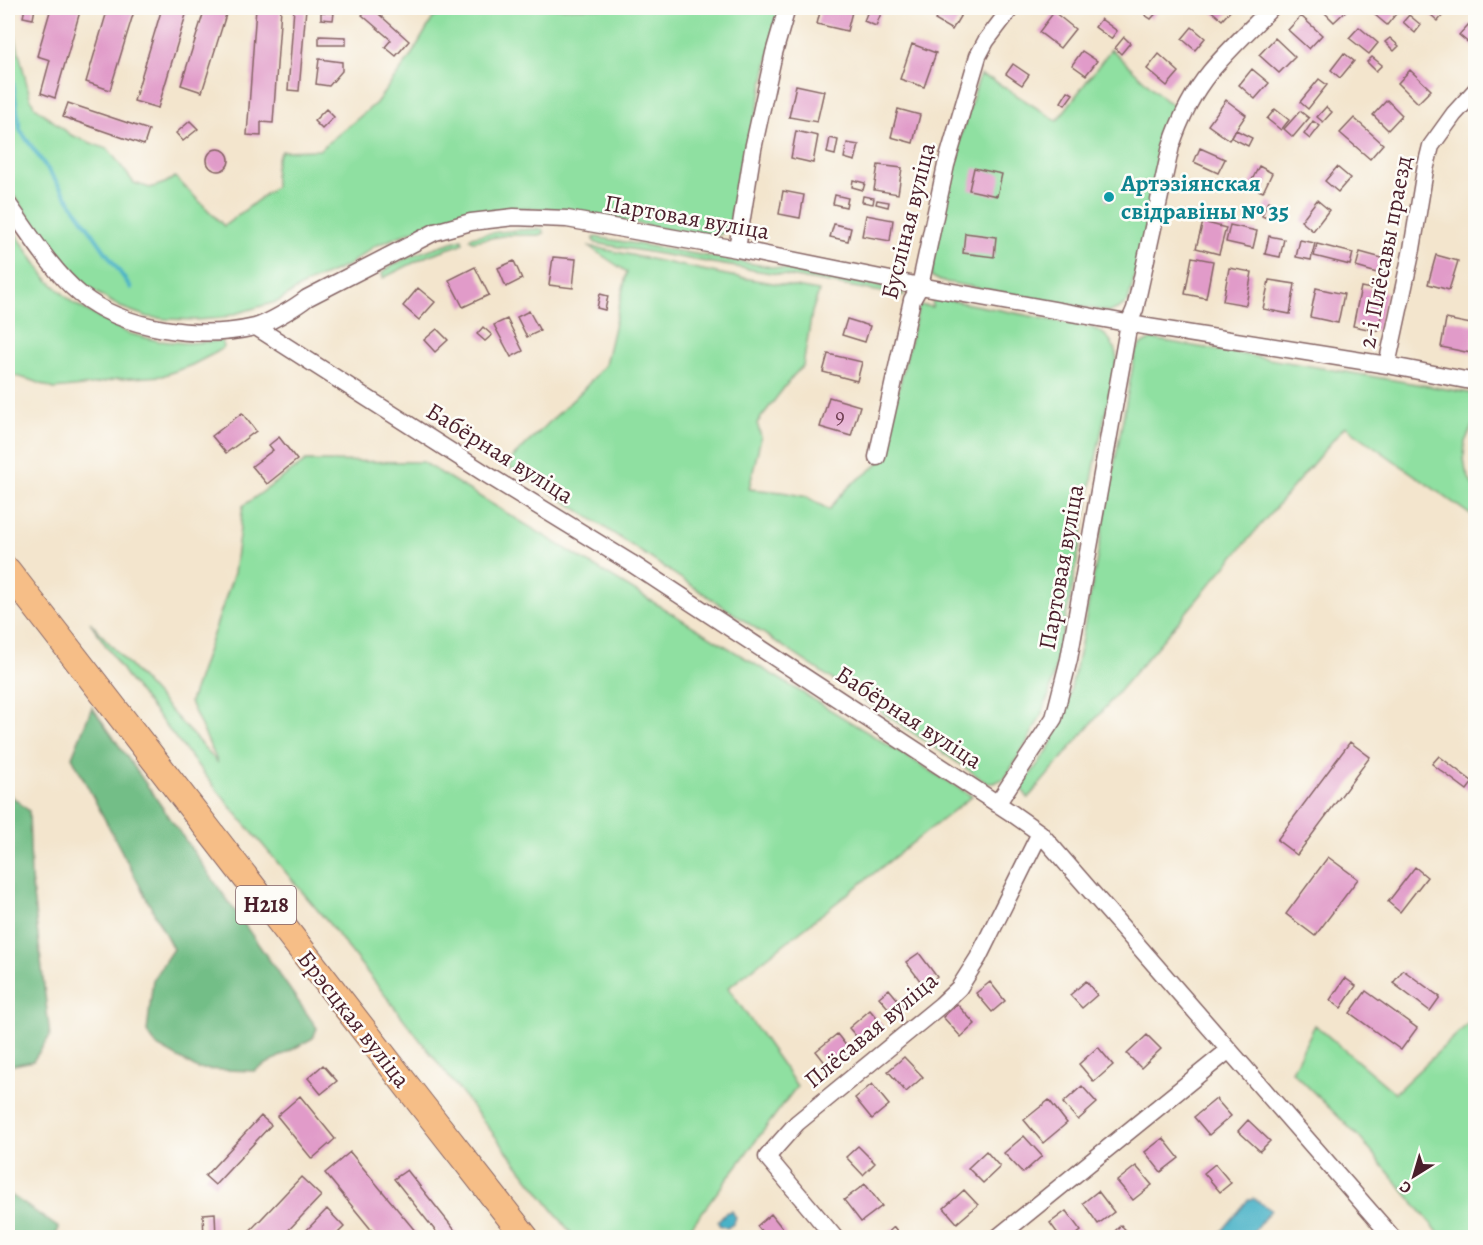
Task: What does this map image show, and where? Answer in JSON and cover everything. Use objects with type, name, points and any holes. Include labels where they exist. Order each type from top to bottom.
[{"type":"main road","name":"Брэсцкая вуліца","points":[[8,571],[526,1238]]},
{"type":"street","points":[[737,249],[753,149],[774,53],[787,8]]},
{"type":"street","name":"Бусліная вуліца","points":[[877,457],[912,300],[920,286],[946,165],[978,56],[986,41],[1011,8]]},
{"type":"street","points":[[1129,323],[1135,309],[1171,146],[1178,126],[1189,103],[1210,72],[1271,8]]},
{"type":"street","name":"2-і Плёсавы праезд","points":[[1387,365],[1431,146],[1454,114],[1475,91]]},
{"type":"street","points":[[8,204],[60,275],[81,295],[117,317],[159,329],[213,333],[256,327]]},
{"type":"street","name":"Партовая вуліца","points":[[256,327],[435,232],[471,222],[514,218],[567,219],[737,249],[920,286],[1476,382]]},
{"type":"street","name":"Партовая вуліца","points":[[998,804],[1054,718],[1069,659],[1129,323]]},
{"type":"street","name":"Бабёрная вуліца","points":[[256,327],[486,474],[631,563],[1040,833],[1393,1238]]},
{"type":"street","name":"Плёсавая вуліца","points":[[835,1238],[767,1157],[797,1123],[959,988],[978,958],[1040,833]]},
{"type":"street","points":[[997,1238],[1229,1050]]},
{"type":"green space","points":[[8,8],[34,106],[71,135],[109,150],[134,183],[150,188],[175,177],[224,226],[275,187],[276,164],[282,151],[319,150],[356,120],[376,103],[409,59],[433,18],[458,8],[780,8],[735,208],[729,225],[723,233],[705,238],[611,218],[560,210],[524,208],[472,212],[425,226],[375,246],[347,266],[305,284],[279,301],[221,318],[197,320],[148,317],[120,307],[79,282],[15,197],[8,192]]},
{"type":"green space","points":[[1111,49],[1165,100],[1179,108],[1128,302],[1110,312],[940,281],[931,276],[953,160],[980,75],[993,80],[1057,121]]},
{"type":"green space","points":[[8,222],[45,277],[73,303],[127,333],[159,341],[186,343],[222,341],[224,347],[192,365],[162,376],[117,379],[91,385],[54,389],[8,374]]},
{"type":"green space","points":[[542,229],[544,233],[540,235],[508,235],[473,241],[470,239],[498,232]]},
{"type":"green space","points":[[595,237],[894,288],[905,296],[596,243],[593,240]]},
{"type":"green space","points":[[462,239],[463,243],[459,245],[429,255],[383,278],[382,273],[399,262]]},
{"type":"green space","points":[[588,246],[726,275],[819,291],[812,312],[803,366],[757,423],[761,437],[749,489],[807,497],[829,510],[850,486],[881,461],[919,305],[932,307],[933,297],[1092,328],[1109,339],[1117,359],[1049,695],[1042,714],[1005,778],[994,783],[987,783],[557,496],[510,468],[512,458],[582,391],[605,365],[627,272]]},
{"type":"green space","points":[[1152,339],[1475,394],[1475,420],[1465,442],[1464,458],[1466,472],[1475,490],[1475,518],[1345,426],[1028,798],[1022,789],[1048,750],[1067,705],[1080,649],[1135,354],[1140,345]]},
{"type":"green space","points":[[306,461],[423,462],[972,796],[728,988],[797,1086],[685,1235],[686,1237],[574,1237],[331,926],[230,806],[129,680],[90,622],[218,763],[190,702],[234,573],[243,506]]},
{"type":"green space","points":[[92,707],[317,1028],[313,1038],[254,1071],[198,1069],[157,1046],[147,1032],[153,979],[173,949],[72,757]]},
{"type":"green space","points":[[8,793],[29,811],[31,878],[50,1036],[33,1061],[8,1066]]},
{"type":"green space","points":[[1475,1017],[1475,1237],[1442,1237],[1359,1137],[1292,1071],[1315,1025],[1395,1093]]},
{"type":"green space","points":[[8,1193],[59,1228],[55,1237],[8,1237]]},
{"type":"water","points":[[1253,1198],[1271,1210],[1249,1237],[1218,1237],[1248,1200]]},
{"type":"water","points":[[732,1211],[736,1218],[733,1224],[727,1228],[719,1225],[718,1221],[725,1213]]},
{"type":"building","points":[[25,8],[35,8],[33,19],[23,17]]},
{"type":"building","points":[[51,8],[81,8],[55,98],[41,93],[50,60],[37,56]]},
{"type":"building","points":[[108,8],[135,8],[110,90],[86,82]]},
{"type":"building","points":[[162,8],[188,8],[158,108],[134,101]]},
{"type":"building","points":[[205,8],[228,8],[202,92],[181,85]]},
{"type":"building","points":[[256,8],[281,8],[273,123],[261,122],[261,136],[247,135]]},
{"type":"building","points":[[294,8],[306,8],[299,91],[288,90]]},
{"type":"building","points":[[372,8],[409,41],[396,56],[385,47],[391,40],[362,15]]},
{"type":"building","points":[[821,8],[853,8],[847,31],[817,24]]},
{"type":"building","points":[[869,8],[883,8],[876,26],[864,21]]},
{"type":"building","points":[[942,8],[965,8],[952,30],[935,20]]},
{"type":"building","points":[[1151,8],[1161,8],[1151,19],[1145,15]]},
{"type":"building","points":[[1208,8],[1233,8],[1222,20]]},
{"type":"building","points":[[1320,8],[1349,8],[1334,22]]},
{"type":"building","points":[[1381,8],[1388,8],[1396,14],[1387,25],[1375,15]]},
{"type":"building","points":[[1423,8],[1449,8],[1438,21]]},
{"type":"building","points":[[321,12],[334,13],[333,20],[321,19]]},
{"type":"building","points":[[1054,12],[1075,29],[1060,48],[1039,32]]},
{"type":"building","points":[[1409,15],[1421,25],[1415,33],[1403,22]]},
{"type":"building","points":[[1301,16],[1322,35],[1309,49],[1288,30]]},
{"type":"building","points":[[1101,19],[1117,31],[1111,39],[1095,27]]},
{"type":"building","points":[[1469,24],[1476,29],[1476,49],[1459,35]]},
{"type":"building","points":[[1192,27],[1205,38],[1195,50],[1182,39]]},
{"type":"building","points":[[1359,27],[1378,43],[1369,54],[1349,38]]},
{"type":"building","points":[[319,36],[346,37],[346,45],[319,45]]},
{"type":"building","points":[[1124,37],[1130,43],[1121,54],[1115,48]]},
{"type":"building","points":[[1275,38],[1295,57],[1279,73],[1259,55]]},
{"type":"building","points":[[1390,38],[1399,46],[1394,51],[1385,42]]},
{"type":"building","points":[[912,44],[936,53],[924,87],[900,79]]},
{"type":"building","points":[[1082,51],[1097,61],[1086,75],[1072,65]]},
{"type":"building","points":[[1344,53],[1354,61],[1340,78],[1331,70]]},
{"type":"building","points":[[1159,54],[1179,72],[1167,86],[1147,69]]},
{"type":"building","points":[[1372,57],[1382,65],[1376,71],[1367,62]]},
{"type":"building","points":[[319,59],[342,62],[342,71],[329,86],[316,84]]},
{"type":"building","points":[[1013,64],[1029,75],[1022,85],[1006,74]]},
{"type":"building","points":[[1252,69],[1269,83],[1255,99],[1239,85]]},
{"type":"building","points":[[1410,70],[1431,90],[1418,103],[1398,83]]},
{"type":"building","points":[[1319,79],[1327,85],[1308,109],[1300,102]]},
{"type":"building","points":[[796,85],[824,91],[817,122],[789,117]]},
{"type":"building","points":[[1068,91],[1073,94],[1065,105],[1061,102]]},
{"type":"building","points":[[1226,100],[1246,115],[1229,140],[1208,125]]},
{"type":"building","points":[[1387,100],[1402,115],[1388,130],[1373,115]]},
{"type":"building","points":[[68,103],[149,130],[144,145],[63,117]]},
{"type":"building","points":[[1326,107],[1332,112],[1323,122],[1317,117]]},
{"type":"building","points":[[326,109],[334,117],[322,129],[314,121]]},
{"type":"building","points":[[898,109],[920,115],[913,143],[891,137]]},
{"type":"building","points":[[1275,109],[1289,120],[1281,130],[1267,119]]},
{"type":"building","points":[[1300,111],[1309,118],[1293,137],[1284,129]]},
{"type":"building","points":[[1354,118],[1383,144],[1370,159],[1340,133]]},
{"type":"building","points":[[190,121],[198,129],[183,141],[176,133]]},
{"type":"building","points":[[1313,121],[1320,126],[1310,139],[1304,134]]},
{"type":"building","points":[[1236,130],[1252,138],[1248,146],[1232,138]]},
{"type":"building","points":[[796,131],[818,136],[813,163],[791,158]]},
{"type":"building","points":[[830,138],[838,140],[835,155],[827,153]]},
{"type":"building","points":[[847,143],[859,145],[855,161],[844,158]]},
{"type":"building","points":[[1200,148],[1225,159],[1218,173],[1194,162]]},
{"type":"building","points":[[218,149],[226,152],[229,160],[226,168],[218,171],[210,168],[207,160],[210,152]]},
{"type":"building","points":[[878,165],[902,168],[898,194],[874,190]]},
{"type":"building","points":[[1259,166],[1272,173],[1263,192],[1249,186]]},
{"type":"building","points":[[1337,167],[1350,178],[1338,192],[1325,181]]},
{"type":"building","points":[[974,168],[1002,174],[997,196],[969,190]]},
{"type":"building","points":[[853,180],[865,183],[863,190],[852,187]]},
{"type":"building","points":[[783,191],[804,195],[800,218],[779,214]]},
{"type":"building","name":"Артэзіянская свідравіны № 35","points":[[1105,193],[1112,193],[1112,201],[1105,201]]},
{"type":"building","points":[[835,195],[848,198],[846,207],[833,204]]},
{"type":"building","points":[[863,196],[874,198],[873,204],[862,202]]},
{"type":"building","points":[[877,200],[889,202],[888,207],[876,204]]},
{"type":"building","points":[[1317,200],[1329,210],[1313,231],[1301,221]]},
{"type":"building","points":[[1268,201],[1275,204],[1269,219],[1262,216]]},
{"type":"building","points":[[866,215],[893,220],[890,241],[862,236]]},
{"type":"building","points":[[1203,222],[1226,228],[1219,254],[1196,248]]},
{"type":"building","points":[[834,224],[851,228],[848,241],[830,237]]},
{"type":"building","points":[[1230,225],[1257,231],[1253,248],[1226,242]]},
{"type":"building","points":[[965,233],[996,237],[994,257],[963,253]]},
{"type":"building","points":[[1269,236],[1284,239],[1280,257],[1265,254]]},
{"type":"building","points":[[1300,240],[1315,243],[1311,260],[1296,257]]},
{"type":"building","points":[[1317,244],[1353,253],[1350,265],[1314,256]]},
{"type":"building","points":[[1360,252],[1389,260],[1384,275],[1356,267]]},
{"type":"building","points":[[1436,255],[1458,261],[1449,290],[1428,284]]},
{"type":"building","points":[[553,257],[576,259],[573,288],[549,285]]},
{"type":"building","points":[[1192,257],[1213,261],[1206,298],[1185,294]]},
{"type":"building","points":[[514,261],[522,279],[506,287],[498,268]]},
{"type":"building","points":[[475,267],[489,295],[463,307],[449,280]]},
{"type":"building","points":[[1229,268],[1252,272],[1246,305],[1223,301]]},
{"type":"building","points":[[1269,280],[1295,284],[1290,314],[1263,309]]},
{"type":"building","points":[[1361,287],[1386,292],[1378,331],[1353,326]]},
{"type":"building","points":[[418,288],[435,302],[419,320],[403,306]]},
{"type":"building","points":[[1316,288],[1344,294],[1338,323],[1310,317]]},
{"type":"building","points":[[600,294],[608,296],[605,310],[597,308]]},
{"type":"building","points":[[529,311],[540,331],[527,337],[517,317]]},
{"type":"building","points":[[507,319],[523,351],[511,357],[494,325]]},
{"type":"building","points":[[847,319],[870,326],[865,342],[842,335]]},
{"type":"building","points":[[1446,319],[1476,325],[1471,353],[1441,347]]},
{"type":"building","points":[[483,327],[492,335],[485,341],[477,334]]},
{"type":"building","points":[[437,329],[448,340],[435,352],[424,340]]},
{"type":"building","points":[[828,354],[862,362],[857,381],[823,372]]},
{"type":"building","points":[[829,397],[860,406],[851,436],[820,427]]},
{"type":"building","points":[[242,413],[256,431],[226,453],[212,436]]},
{"type":"building","points":[[279,437],[297,460],[267,484],[252,466],[273,450],[269,445]]},
{"type":"building","points":[[1350,742],[1370,757],[1297,855],[1277,840]]},
{"type":"building","points":[[1439,756],[1473,782],[1467,790],[1432,764]]},
{"type":"building","points":[[1328,857],[1358,879],[1315,936],[1286,914]]},
{"type":"building","points":[[1415,867],[1427,877],[1400,912],[1388,902]]},
{"type":"building","points":[[919,953],[937,977],[924,986],[906,962]]},
{"type":"building","points":[[1403,970],[1440,997],[1430,1011],[1393,983]]},
{"type":"building","points":[[1345,978],[1356,986],[1341,1008],[1330,1000]]},
{"type":"building","points":[[1086,981],[1097,995],[1082,1008],[1070,995]]},
{"type":"building","points":[[990,982],[1005,1001],[992,1012],[976,993]]},
{"type":"building","points":[[889,989],[903,1006],[893,1014],[879,997]]},
{"type":"building","points":[[1366,991],[1417,1028],[1401,1050],[1350,1013]]},
{"type":"building","points":[[957,1004],[975,1024],[961,1037],[943,1017]]},
{"type":"building","points":[[870,1010],[883,1026],[862,1043],[849,1028]]},
{"type":"building","points":[[837,1034],[851,1052],[830,1069],[816,1051]]},
{"type":"building","points":[[1147,1035],[1161,1049],[1141,1068],[1127,1054]]},
{"type":"building","points":[[1098,1047],[1113,1065],[1094,1082],[1079,1064]]},
{"type":"building","points":[[904,1057],[923,1077],[906,1092],[888,1071]]},
{"type":"building","points":[[323,1065],[337,1081],[321,1094],[308,1078]]},
{"type":"building","points":[[872,1084],[889,1105],[872,1119],[855,1098]]},
{"type":"building","points":[[1082,1086],[1097,1103],[1078,1120],[1063,1103]]},
{"type":"building","points":[[300,1096],[335,1139],[312,1159],[277,1116]]},
{"type":"building","points":[[1216,1099],[1231,1116],[1209,1135],[1194,1117]]},
{"type":"building","points":[[1049,1100],[1067,1123],[1043,1143],[1024,1120]]},
{"type":"building","points":[[261,1116],[271,1125],[215,1185],[205,1176]]},
{"type":"building","points":[[1248,1120],[1270,1141],[1260,1151],[1238,1131]]},
{"type":"building","points":[[1024,1136],[1042,1156],[1023,1173],[1004,1153]]},
{"type":"building","points":[[1163,1138],[1179,1158],[1161,1172],[1145,1152]]},
{"type":"building","points":[[858,1146],[875,1163],[863,1175],[846,1157]]},
{"type":"building","points":[[986,1151],[1000,1167],[983,1183],[968,1168]]},
{"type":"building","points":[[350,1152],[421,1238],[378,1238],[325,1173]]},
{"type":"building","points":[[1215,1164],[1231,1183],[1220,1192],[1204,1173]]},
{"type":"building","points":[[1136,1166],[1152,1185],[1133,1200],[1117,1181]]},
{"type":"building","points":[[407,1170],[461,1238],[441,1238],[394,1179]]},
{"type":"building","points":[[301,1177],[321,1196],[281,1238],[243,1238]]},
{"type":"building","points":[[865,1184],[882,1206],[861,1222],[844,1200]]},
{"type":"building","points":[[964,1190],[978,1205],[957,1223],[944,1208]]},
{"type":"building","points":[[1098,1191],[1114,1212],[1098,1224],[1083,1203]]},
{"type":"building","points":[[327,1209],[344,1227],[333,1238],[299,1238]]},
{"type":"building","points":[[1066,1211],[1081,1231],[1072,1238],[1061,1238],[1050,1223]]},
{"type":"building","points":[[215,1213],[216,1238],[204,1238],[203,1214]]},
{"type":"building","points":[[771,1214],[787,1234],[783,1238],[767,1238],[757,1226]]},
{"type":"building","points":[[1121,1225],[1133,1238],[1108,1238]]},
{"type":"building","points":[[894,1227],[903,1238],[882,1238]]},
{"type":"waterway","points":[[8,51],[20,130],[131,288]]},
{"type":"place","name":"Артэзіянская свідравіны № 35","points":[[1109,197]]}]
